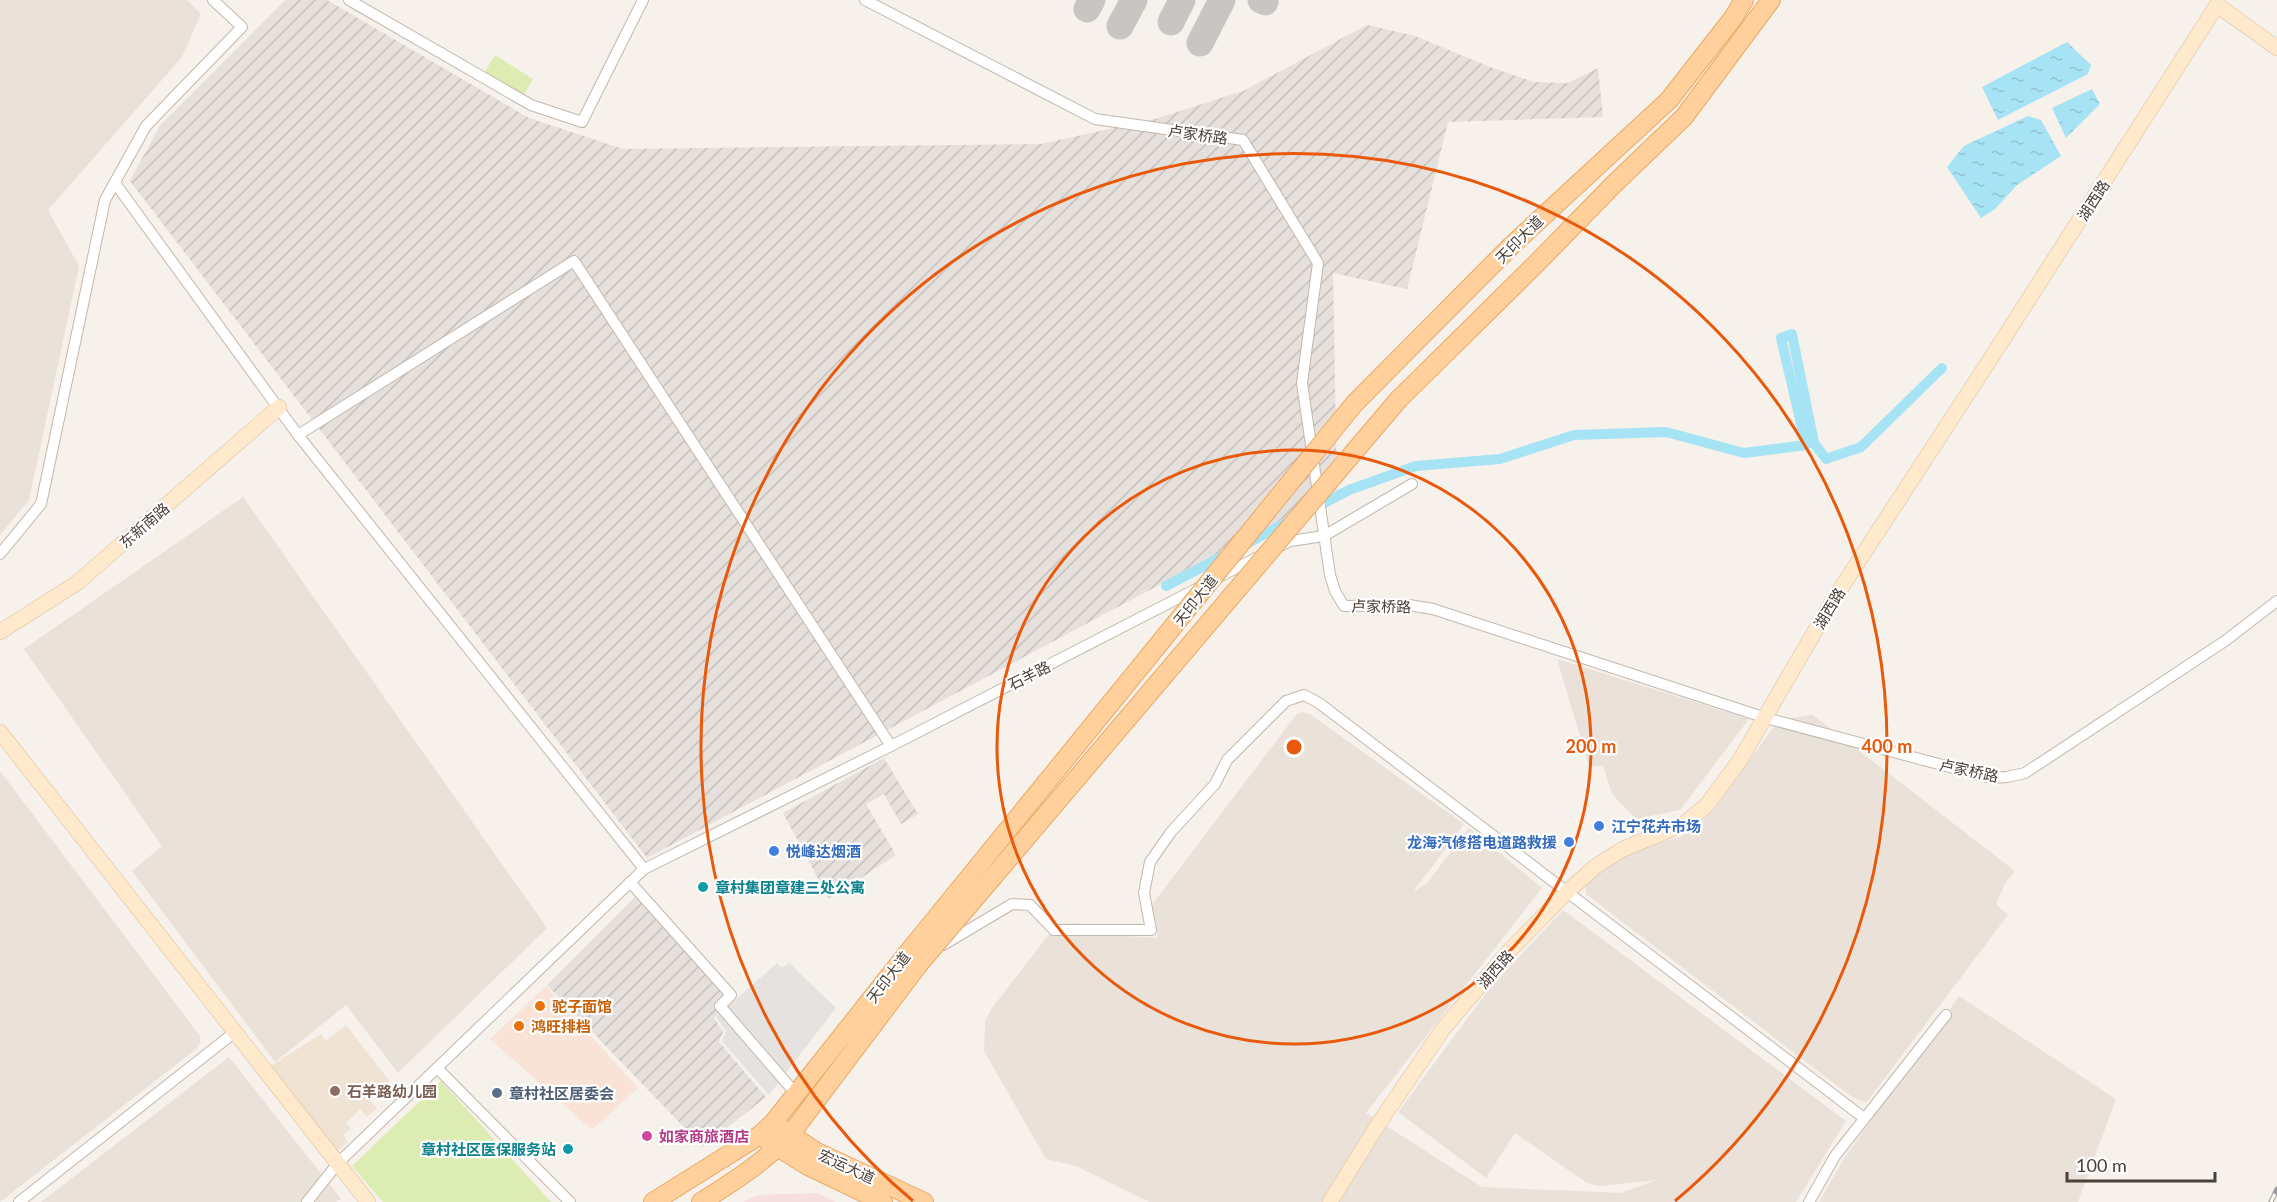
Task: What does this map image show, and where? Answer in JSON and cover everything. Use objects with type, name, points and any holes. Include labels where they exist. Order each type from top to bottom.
[{"type":"main road","name":"天印大道","points":[[701,1202],[746,1173],[778,1148],[790,1135],[913,959],[1353,405],[1511,246],[1669,100],[1733,18],[1744,0]]},
{"type":"main road","name":"天印大道","points":[[653,1202],[766,1129],[1399,399],[1684,117],[1771,0]]},
{"type":"main road","name":"宏运大道","points":[[766,1129],[790,1135],[817,1152],[924,1202]]},
{"type":"main road","name":"宏运大道","points":[[766,1129],[778,1148],[808,1166],[883,1202]]},
{"type":"street","points":[[0,554],[41,504],[105,200],[146,126],[242,27],[213,0]]},
{"type":"street","points":[[349,0],[531,105],[582,122],[643,0]]},
{"type":"street","name":"卢家桥路","points":[[865,0],[1095,119],[1243,140],[1318,264],[1302,383],[1330,575],[1335,591],[1344,606],[1409,604],[1433,609],[1766,718],[1991,778],[2025,773],[2225,641],[2277,601]]},
{"type":"street","name":"湖西路","points":[[1330,1202],[1379,1123],[1443,1029],[1510,950],[1596,866],[1623,849],[1684,824],[1707,805],[1740,760],[1766,718],[1832,602],[2217,5],[2277,48]]},
{"type":"street","points":[[115,183],[298,435],[644,869]]},
{"type":"street","points":[[298,435],[574,261],[891,746]]},
{"type":"street","name":"东新南路","points":[[0,632],[77,583],[279,407]]},
{"type":"street","name":"石羊路","points":[[307,1202],[338,1163],[644,869],[891,746],[1290,541],[1324,536],[1412,484]]},
{"type":"street","points":[[913,959],[1012,904],[1030,905],[1054,930],[1151,930],[1144,893],[1150,862],[1171,832],[1215,784],[1227,760],[1286,702],[1304,695],[1320,703],[1566,893],[1864,1118]]},
{"type":"street","points":[[0,732],[368,1202]]},
{"type":"street","points":[[630,882],[731,995],[720,1006],[797,1095]]},
{"type":"street","points":[[1809,1202],[1835,1156],[1946,1015]]},
{"type":"street","points":[[19,1202],[236,1032]]},
{"type":"street","points":[[438,1068],[570,1202]]},
{"type":"shaded area","points":[[0,0],[187,0],[201,14],[182,57],[48,210],[79,266],[29,500],[0,535]]},
{"type":"shaded area","points":[[286,0],[327,0],[529,118],[623,149],[1041,144],[1155,119],[1243,91],[1367,25],[1415,36],[1490,67],[1534,82],[1568,83],[1598,68],[1603,117],[1448,122],[1407,289],[1333,273],[1337,490],[647,858],[130,181],[159,127]]},
{"type":"shaded area","points":[[243,497],[547,928],[398,1073],[346,1005],[275,1062],[132,871],[162,846],[24,649]]},
{"type":"shaded area","points":[[1557,659],[1749,719],[1680,810],[1636,819],[1612,794],[1603,766],[1589,766]]},
{"type":"shaded area","points":[[1303,712],[1311,715],[1464,824],[1413,892],[1427,883],[1469,828],[1542,888],[1366,1113],[1482,1187],[1621,1193],[1657,1180],[1600,1186],[1587,1183],[1515,1133],[1486,1178],[1398,1112],[1490,988],[1563,910],[1846,1121],[1796,1202],[1149,1202],[1076,1166],[1046,1159],[984,1051],[985,1021],[992,1008],[1056,925],[1073,923],[1099,926],[1110,935],[1158,938],[1151,906],[1296,715]]},
{"type":"shaded area","points":[[1813,715],[2015,871],[2006,882],[1996,904],[2008,915],[1866,1103],[1852,1097],[1586,894],[1586,885],[1609,864],[1627,852],[1679,837],[1693,829],[1713,811],[1772,729],[1784,719]]},
{"type":"shaded area","points":[[884,758],[918,814],[901,824],[884,794],[866,804],[896,855],[829,899],[783,813]]},
{"type":"shaded area","points":[[0,771],[200,1036],[200,1043],[196,1049],[0,1202]]},
{"type":"shaded area","points":[[642,890],[737,995],[714,1018],[723,1032],[719,1042],[766,1097],[703,1147],[547,985]]},
{"type":"shaded area","points":[[777,963],[782,968],[789,963],[836,1008],[769,1095],[722,1041],[726,1031],[716,1017]]},
{"type":"shaded area","points":[[546,986],[638,1088],[592,1130],[490,1039]]},
{"type":"shaded area","points":[[1959,996],[2116,1099],[2078,1202],[1819,1202],[1843,1160]]},
{"type":"shaded area","name":"石羊路幼儿园","points":[[346,1025],[390,1082],[370,1100],[377,1108],[367,1117],[360,1109],[346,1123],[351,1129],[343,1135],[348,1142],[337,1151],[270,1066],[321,1034],[326,1041]]},
{"type":"shaded area","points":[[229,1057],[341,1199],[336,1202],[41,1202]]},
{"type":"shaded area","points":[[818,1193],[835,1202],[743,1202],[758,1195]]},
{"type":"green space","points":[[495,55],[533,79],[520,102],[481,78]]},
{"type":"green space","points":[[441,1081],[551,1202],[383,1202],[352,1166]]},
{"type":"water","points":[[2067,42],[2091,65],[2088,74],[1998,120],[1982,87]]},
{"type":"water","points":[[2092,89],[2100,104],[2066,138],[2052,108]]},
{"type":"water","points":[[2028,116],[2041,120],[2061,156],[2017,185],[1995,209],[1981,218],[1947,167],[1964,146]]},
{"type":"waterway","points":[[1313,509],[1349,490],[1416,466],[1500,459],[1574,435],[1666,432],[1744,453],[1806,445],[1781,338],[1792,334],[1814,443],[1826,459],[1861,447],[1942,368]]},
{"type":"waterway","points":[[1244,545],[1291,520]]},
{"type":"waterway","points":[[1166,586],[1227,554]]},
{"type":"taxiway","points":[[1087,9],[1092,0]]},
{"type":"taxiway","points":[[1120,26],[1134,0]]},
{"type":"taxiway","points":[[1171,22],[1182,0]]},
{"type":"taxiway","points":[[1200,43],[1222,0]]},
{"type":"taxiway","points":[[1261,0],[1265,2]]},
{"type":"railway","points":[[2271,1202],[2277,1189]]},
{"type":"place","name":"江宁花卉市场","points":[[1599,826]]},
{"type":"place","name":"龙海汽修搭电道路救援","points":[[1569,842]]},
{"type":"place","name":"悦峰达烟酒","points":[[774,851]]},
{"type":"place","name":"章村集团章建三处公寓","points":[[703,887]]},
{"type":"place","name":"驼子面馆","points":[[540,1006]]},
{"type":"place","name":"鸿旺排档","points":[[519,1026]]},
{"type":"place","name":"石羊路幼儿园","points":[[335,1091]]},
{"type":"place","name":"章村社区居委会","points":[[497,1093]]},
{"type":"place","name":"如家商旅酒店","points":[[647,1136]]},
{"type":"place","name":"章村社区医保服务站","points":[[568,1149]]}]
